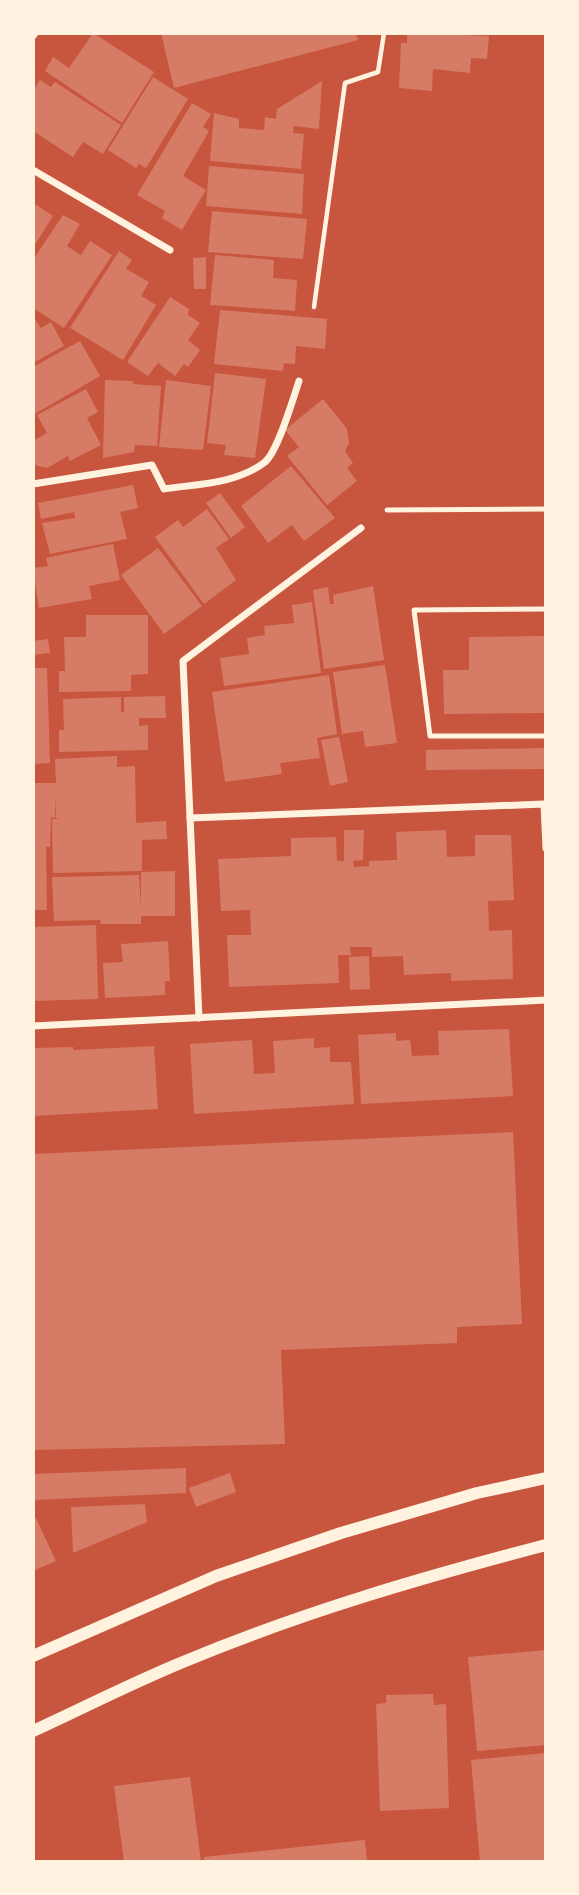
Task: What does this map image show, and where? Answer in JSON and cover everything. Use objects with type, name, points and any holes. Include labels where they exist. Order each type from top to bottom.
[{"type":"street","points":[[33,170],[170,250]]},
{"type":"street","points":[[33,484],[152,465],[164,489],[238,477],[267,461],[287,418],[299,381]]},
{"type":"street","points":[[199,1018],[183,661],[362,528]]},
{"type":"street","points":[[190,818],[544,804],[546,848]]},
{"type":"street","points":[[33,1026],[546,1000]]},
{"type":"street","points":[[33,1656],[216,1576],[341,1533],[477,1493],[546,1478]]},
{"type":"street","points":[[33,1731],[183,1662],[315,1613],[442,1572],[546,1545]]},
{"type":"lane","points":[[387,510],[546,509]]},
{"type":"lane","points":[[546,609],[414,610],[430,736],[546,736]]},
{"type":"path","points":[[314,307],[345,83],[378,72],[384,33]]},
{"type":"building","points":[[93,33],[154,72],[122,123],[45,71],[53,57],[69,68]]},
{"type":"building","points":[[161,33],[356,33],[358,40],[174,88]]},
{"type":"building","points":[[407,33],[489,36],[487,59],[471,58],[470,73],[433,69],[432,91],[399,88],[401,43],[407,43]]},
{"type":"building","points":[[153,77],[188,99],[146,168],[139,164],[136,168],[108,150]]},
{"type":"building","points":[[40,80],[51,87],[55,82],[121,125],[103,154],[83,142],[73,157],[33,131],[33,91]]},
{"type":"building","points":[[322,81],[319,129],[294,126],[293,133],[304,134],[301,169],[210,161],[214,113],[239,119],[239,128],[264,130],[265,117],[276,119],[277,109]]},
{"type":"building","points":[[192,103],[211,114],[203,127],[209,131],[183,176],[206,190],[182,230],[162,218],[165,211],[137,195]]},
{"type":"building","points":[[209,166],[304,174],[302,214],[206,206]]},
{"type":"building","points":[[33,203],[53,216],[33,248]]},
{"type":"building","points":[[212,211],[307,219],[303,259],[208,252]]},
{"type":"building","points":[[63,215],[80,224],[67,246],[81,255],[90,241],[112,255],[64,328],[33,308],[33,260]]},
{"type":"building","points":[[119,251],[132,260],[126,269],[149,282],[141,296],[156,305],[123,360],[70,328]]},
{"type":"building","points":[[215,255],[274,260],[273,278],[297,280],[295,311],[210,305]]},
{"type":"building","points":[[206,257],[206,289],[194,289],[193,258]]},
{"type":"building","points":[[170,297],[189,309],[188,315],[200,323],[188,340],[200,350],[188,367],[184,364],[175,376],[158,363],[148,376],[127,362]]},
{"type":"building","points":[[220,310],[327,319],[325,349],[296,346],[295,364],[284,363],[283,371],[214,364]]},
{"type":"building","points":[[33,316],[41,328],[51,322],[64,346],[33,363]]},
{"type":"building","points":[[80,341],[100,376],[33,415],[33,367]]},
{"type":"building","points":[[215,373],[266,379],[255,458],[224,455],[226,445],[207,443]]},
{"type":"building","points":[[105,380],[161,386],[157,446],[135,445],[134,452],[103,458]]},
{"type":"building","points":[[166,380],[211,386],[203,450],[159,447]]},
{"type":"building","points":[[86,389],[98,412],[87,418],[101,445],[70,461],[68,456],[47,468],[34,465],[33,441],[47,433],[37,415]]},
{"type":"building","points":[[323,399],[347,429],[349,443],[345,451],[353,463],[347,468],[357,481],[327,505],[287,456],[299,447],[285,430]]},
{"type":"building","points":[[291,466],[335,518],[304,541],[292,525],[268,543],[241,506]]},
{"type":"building","points":[[133,485],[138,508],[120,512],[127,539],[50,554],[42,523],[75,518],[74,512],[41,519],[38,503]]},
{"type":"building","points":[[220,493],[245,527],[231,538],[206,503]]},
{"type":"building","points":[[207,509],[229,539],[216,548],[236,580],[204,604],[155,537],[178,520],[183,527]]},
{"type":"building","points":[[113,544],[120,580],[89,586],[92,599],[39,608],[33,568],[48,566],[46,558]]},
{"type":"building","points":[[158,548],[202,606],[164,634],[121,575]]},
{"type":"building","points":[[373,586],[384,660],[324,669],[313,590],[328,587],[330,604],[334,604],[333,595]]},
{"type":"building","points":[[312,602],[321,673],[224,686],[220,658],[249,654],[247,638],[265,635],[264,626],[294,623],[292,605]]},
{"type":"building","points":[[86,615],[148,615],[148,674],[131,675],[131,691],[59,692],[59,671],[65,671],[64,637],[86,637]]},
{"type":"building","points":[[546,636],[546,713],[444,714],[443,670],[469,670],[469,637]]},
{"type":"building","points":[[48,639],[50,653],[33,655],[33,641]]},
{"type":"building","points":[[385,665],[397,743],[365,747],[363,731],[342,734],[333,672]]},
{"type":"building","points":[[33,668],[47,668],[50,763],[33,764]]},
{"type":"building","points":[[329,675],[337,734],[317,738],[320,758],[280,763],[282,774],[225,782],[212,692]]},
{"type":"building","points":[[165,696],[166,718],[139,718],[139,726],[148,725],[148,750],[59,752],[59,730],[64,730],[63,699],[121,697],[121,712],[124,712],[124,697]]},
{"type":"building","points":[[339,737],[348,782],[330,786],[321,740]]},
{"type":"building","points":[[546,748],[546,769],[426,770],[426,750]]},
{"type":"building","points":[[117,756],[117,767],[135,766],[136,823],[166,821],[167,839],[142,840],[142,871],[53,873],[52,819],[59,819],[56,818],[55,795],[55,818],[51,817],[50,847],[46,847],[47,910],[33,910],[33,783],[56,783],[55,759]]},
{"type":"building","points":[[344,830],[364,830],[363,860],[353,861],[354,867],[369,866],[369,861],[397,860],[396,832],[446,830],[447,857],[475,856],[475,835],[511,835],[514,900],[488,901],[489,931],[512,930],[513,979],[451,981],[451,973],[404,975],[403,956],[372,957],[372,947],[350,947],[351,955],[338,955],[339,983],[229,987],[227,935],[251,935],[250,910],[221,911],[218,859],[291,856],[291,838],[336,837],[337,861],[344,861]]},
{"type":"building","points":[[175,871],[175,916],[141,916],[141,924],[100,924],[101,920],[54,921],[52,877],[139,875],[141,907],[141,872]]},
{"type":"building","points":[[96,925],[98,999],[33,1001],[33,927]]},
{"type":"building","points":[[168,941],[170,981],[165,981],[165,995],[105,998],[103,963],[123,962],[121,944]]},
{"type":"building","points":[[369,956],[370,989],[350,990],[349,957]]},
{"type":"building","points":[[509,1029],[513,1096],[361,1104],[358,1035],[396,1033],[396,1041],[410,1040],[412,1056],[439,1055],[438,1031]]},
{"type":"building","points":[[314,1038],[314,1048],[330,1047],[330,1062],[351,1062],[354,1104],[194,1114],[190,1044],[252,1040],[254,1074],[275,1073],[273,1041]]},
{"type":"building","points":[[154,1046],[158,1109],[33,1116],[33,1048],[73,1047],[73,1050]]},
{"type":"building","points":[[513,1132],[522,1324],[457,1327],[457,1343],[281,1350],[285,1444],[33,1450],[33,1154]]},
{"type":"building","points":[[186,1468],[186,1493],[33,1500],[33,1474]]},
{"type":"building","points":[[230,1473],[236,1492],[196,1507],[189,1488]]},
{"type":"building","points":[[145,1504],[147,1522],[73,1553],[71,1507]]},
{"type":"building","points":[[33,1512],[56,1561],[33,1571]]},
{"type":"building","points":[[546,1650],[546,1745],[477,1751],[468,1657]]},
{"type":"building","points":[[433,1694],[434,1705],[446,1704],[449,1808],[380,1811],[376,1704],[386,1703],[386,1695]]},
{"type":"building","points":[[546,1753],[546,1862],[480,1862],[471,1760]]},
{"type":"building","points":[[190,1777],[201,1862],[124,1862],[114,1786]]},
{"type":"building","points":[[365,1840],[367,1862],[204,1862],[204,1857]]}]
